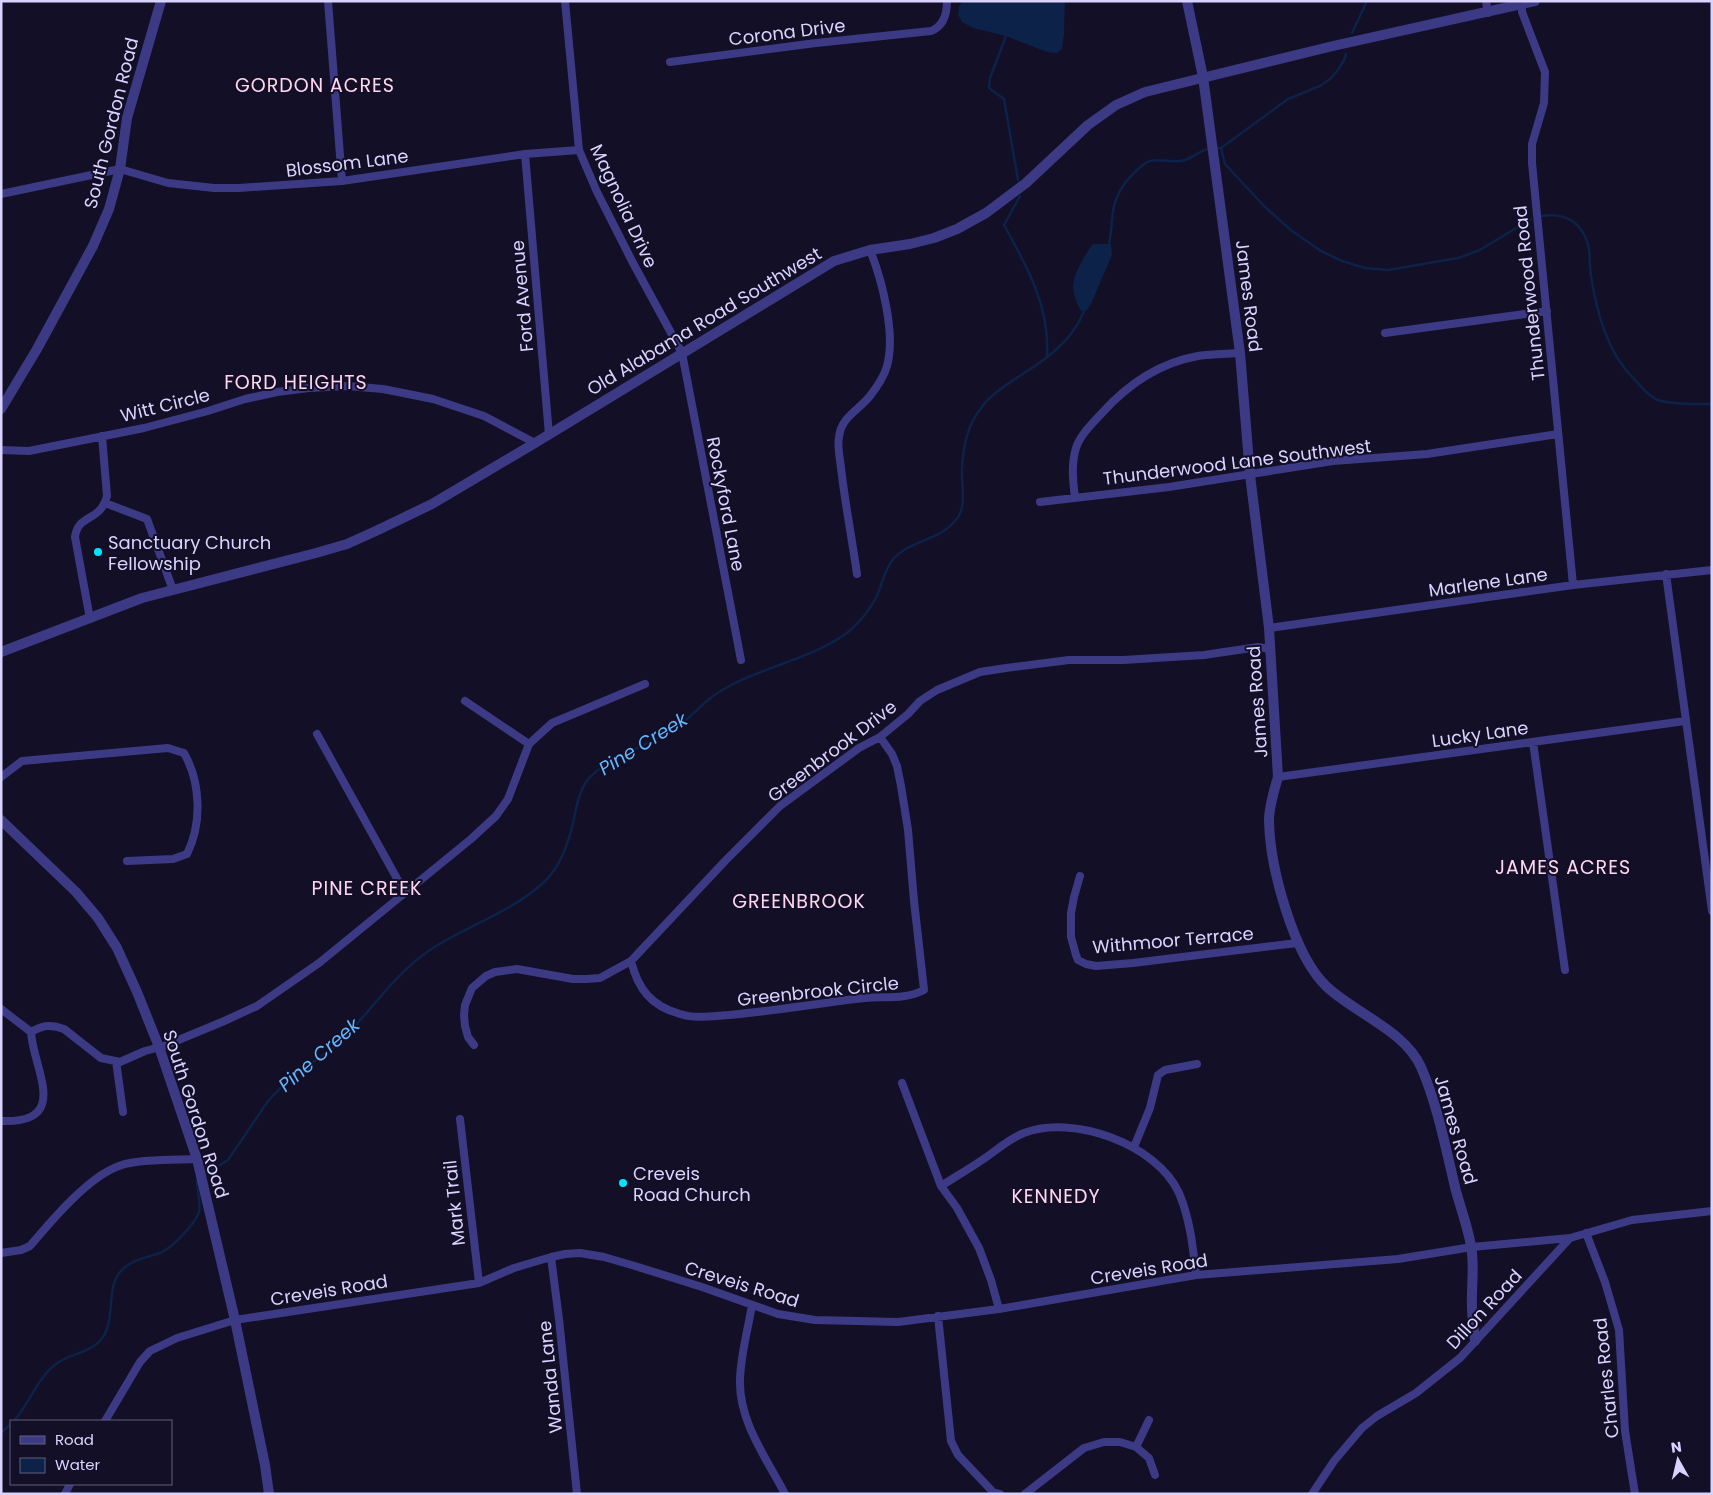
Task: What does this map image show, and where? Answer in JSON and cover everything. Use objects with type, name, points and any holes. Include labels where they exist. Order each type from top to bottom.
[{"type":"street","name":"South Gordon Road","points":[[1,408],[37,349],[93,246],[109,209],[120,169],[127,118],[161,1]]},
{"type":"street","points":[[328,1],[342,181]]},
{"type":"street","name":"Magnolia Drive","points":[[566,1],[579,150],[597,192],[682,353]]},
{"type":"street","name":"Corona Drive","points":[[670,62],[816,43],[931,31],[941,26],[948,1]]},
{"type":"street","name":"James Road","points":[[1187,1],[1203,77],[1240,353],[1250,475],[1269,628],[1278,777],[1269,820],[1278,881],[1297,943],[1309,966],[1327,986],[1406,1046],[1421,1067],[1436,1111],[1472,1247],[1472,1307],[1475,1341]]},
{"type":"street","points":[[1486,1],[1488,13]]},
{"type":"street","name":"Old Alabama Road Southwest","points":[[1,652],[142,598],[347,544],[432,504],[834,261],[870,250],[934,238],[957,229],[986,213],[1026,183],[1088,125],[1116,105],[1145,92],[1333,46],[1535,1]]},
{"type":"street","name":"Thunderwood Road","points":[[1522,4],[1522,12],[1545,72],[1544,103],[1532,144],[1532,163],[1573,585]]},
{"type":"street","name":"Blossom Lane","points":[[120,169],[168,184],[214,188],[273,186],[342,181],[525,154],[579,150]]},
{"type":"street","name":"Ford Avenue","points":[[525,154],[549,435]]},
{"type":"street","points":[[1,194],[120,169]]},
{"type":"street","points":[[857,574],[842,479],[839,438],[847,417],[869,398],[880,382],[887,367],[890,352],[886,307],[879,276],[870,250]]},
{"type":"street","points":[[1385,333],[1547,311]]},
{"type":"street","name":"Rockyford Lane","points":[[682,353],[741,660]]},
{"type":"street","points":[[1075,498],[1073,471],[1076,448],[1093,422],[1128,388],[1158,368],[1198,356],[1240,353]]},
{"type":"street","name":"Witt Circle","points":[[1,450],[29,451],[156,425],[261,395],[308,388],[347,386],[433,399],[484,416],[535,443]]},
{"type":"street","name":"Thunderwood Lane Southwest","points":[[1040,502],[1250,475],[1333,461],[1427,454],[1558,434]]},
{"type":"street","points":[[90,618],[75,537],[81,522],[94,516],[105,503],[107,496],[102,436]]},
{"type":"street","points":[[105,503],[147,518],[173,590]]},
{"type":"street","name":"Marlene Lane","points":[[1269,628],[1573,585],[1712,570]]},
{"type":"street","points":[[1666,574],[1712,911]]},
{"type":"street","name":"Greenbrook Drive","points":[[474,1045],[468,1037],[465,1026],[465,1005],[472,988],[486,976],[500,970],[517,970],[573,979],[600,978],[631,961],[726,860],[780,806],[859,748],[880,737],[908,714],[920,701],[957,681],[980,672],[1069,660],[1132,659],[1223,653],[1258,647],[1270,649]]},
{"type":"street","points":[[31,1032],[46,1025],[57,1026],[64,1029],[96,1055],[108,1060],[126,1060],[222,1022],[256,1006],[319,963],[471,839],[496,816],[508,799],[529,744],[552,723],[593,704],[645,684]]},
{"type":"street","points":[[465,701],[529,744]]},
{"type":"street","name":"Lucky Lane","points":[[1278,777],[1685,721]]},
{"type":"street","points":[[317,734],[405,893]]},
{"type":"street","name":"Greenbrook Circle","points":[[631,961],[637,980],[649,998],[658,1005],[675,1013],[697,1017],[747,1013],[865,998],[910,997],[924,990],[908,830],[901,786],[897,766],[892,754],[880,737]]},
{"type":"street","points":[[1533,742],[1564,970]]},
{"type":"street","points":[[1,776],[22,762],[168,748],[184,753],[191,764],[198,808],[194,840],[187,854],[172,859],[127,861]]},
{"type":"street","name":"South Gordon Road","points":[[1,820],[76,892],[98,918],[117,948],[159,1047],[197,1158],[235,1320],[265,1465],[269,1494]]},
{"type":"street","name":"Withmoor Terrace","points":[[1080,876],[1071,913],[1071,937],[1078,960],[1086,964],[1096,966],[1133,963],[1297,943]]},
{"type":"street","points":[[1,1009],[31,1032],[45,1093],[43,1103],[32,1116],[21,1120],[1,1121]]},
{"type":"street","points":[[116,1061],[124,1112]]},
{"type":"street","points":[[1134,1147],[1150,1108],[1158,1075],[1165,1070],[1198,1064]]},
{"type":"street","points":[[902,1084],[941,1186],[979,1248],[991,1280],[998,1309]]},
{"type":"street","name":"Mark Trail","points":[[460,1119],[479,1283]]},
{"type":"street","points":[[941,1186],[982,1160],[997,1148],[1023,1133],[1042,1127],[1070,1128],[1102,1135],[1134,1147],[1154,1161],[1178,1191],[1191,1233],[1196,1275]]},
{"type":"street","points":[[1,1253],[21,1250],[30,1246],[88,1185],[100,1176],[120,1166],[139,1162],[197,1158]]},
{"type":"street","name":"Dillon Road","points":[[1312,1494],[1334,1461],[1362,1428],[1416,1393],[1460,1358],[1570,1238],[1632,1220],[1712,1211]]},
{"type":"street","name":"Charles Road","points":[[1586,1233],[1605,1282],[1619,1330],[1625,1431],[1635,1494]]},
{"type":"street","name":"Creveis Road","points":[[106,1420],[140,1362],[150,1351],[178,1338],[235,1320],[479,1283],[514,1268],[565,1254],[580,1253],[604,1257],[702,1287],[778,1314],[815,1320],[898,1322],[998,1309],[1196,1275],[1398,1259],[1472,1247],[1570,1238]]},
{"type":"street","name":"Wanda Lane","points":[[551,1257],[577,1494]]},
{"type":"street","points":[[752,1305],[740,1374],[742,1406],[747,1420],[785,1494]]},
{"type":"street","points":[[938,1316],[951,1441],[958,1455],[993,1492],[1000,1494]]},
{"type":"street","points":[[1136,1447],[1148,1420]]},
{"type":"street","points":[[1025,1494],[1084,1448],[1104,1442],[1120,1442],[1136,1447],[1149,1458],[1155,1475]]},
{"type":"water","points":[[963,1],[1065,1],[1062,49],[1057,53],[1047,52],[1006,36],[973,28],[962,22],[958,15],[959,6]]},
{"type":"water","points":[[1093,244],[1111,244],[1112,255],[1091,304],[1086,311],[1081,311],[1075,298],[1074,280],[1078,268]]},
{"type":"waterway","points":[[1352,33],[1367,1]]},
{"type":"waterway","points":[[1006,36],[990,78],[989,88],[1004,99],[1018,180]]},
{"type":"waterway","points":[[1215,148],[1221,148],[1288,99],[1320,86],[1330,79],[1338,70],[1346,54]]},
{"type":"waterway","points":[[1221,148],[1225,164],[1265,207],[1292,231],[1321,251],[1342,261],[1365,268],[1388,270],[1458,258],[1480,250],[1531,219]]},
{"type":"waterway","points":[[1108,247],[1114,207],[1118,196],[1127,180],[1138,169],[1150,161],[1181,161],[1209,149]]},
{"type":"waterway","points":[[1020,196],[1004,225],[1029,272],[1041,304],[1047,338],[1047,356]]},
{"type":"waterway","points":[[1542,216],[1563,217],[1575,223],[1584,234],[1588,245],[1591,276],[1600,318],[1610,345],[1625,369],[1655,399],[1664,402],[1712,404]]},
{"type":"waterway","name":"Pine Creek","points":[[207,1173],[228,1160],[276,1092],[299,1072],[338,1044],[405,970],[444,941],[530,894],[549,877],[563,854],[570,836],[580,796],[585,784],[592,775],[621,756],[679,725],[710,698],[725,688],[821,648],[835,641],[856,625],[868,611],[877,596],[886,571],[894,558],[908,547],[941,533],[959,515],[963,503],[963,453],[969,429],[981,408],[998,391],[1057,349],[1072,332],[1084,311]]},
{"type":"waterway","name":"Pine Creek","points":[[15,1420],[49,1370],[61,1361],[90,1348],[100,1341],[108,1325],[113,1288],[120,1272],[132,1263],[168,1248],[193,1223],[199,1212],[197,1181]]},
{"type":"waterway","name":"Pine Creek","points":[[1,1433],[10,1425]]},
{"type":"place","name":"Sanctuary Church Fellowship","points":[[98,552]]},
{"type":"place","name":"Creveis Road Church","points":[[623,1183]]},
{"type":"district","name":"GORDON ACRES","points":[[315,85]]},
{"type":"district","name":"FORD HEIGHTS","points":[[296,382]]},
{"type":"district","name":"JAMES ACRES","points":[[1563,867]]},
{"type":"district","name":"PINE CREEK","points":[[367,888]]},
{"type":"district","name":"GREENBROOK","points":[[799,901]]},
{"type":"district","name":"KENNEDY","points":[[1056,1196]]}]
